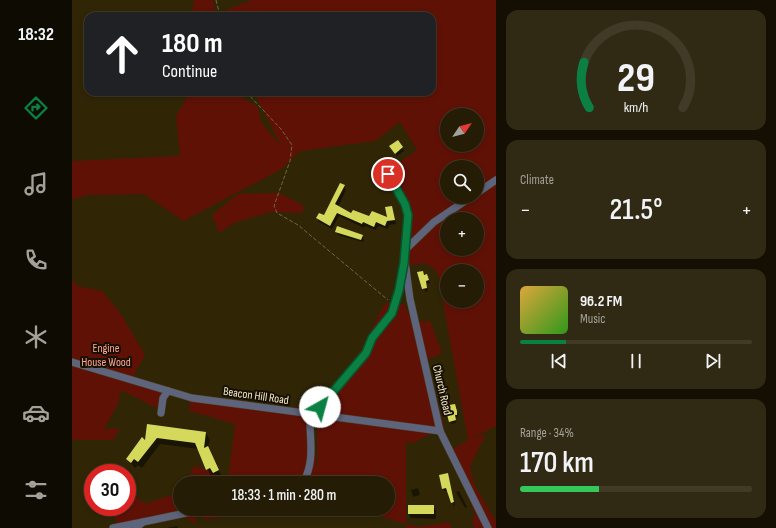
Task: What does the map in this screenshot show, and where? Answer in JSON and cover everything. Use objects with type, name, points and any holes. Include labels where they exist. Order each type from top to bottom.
[{"type":"street","name":"Church Road","points":[[388,174],[405,204],[408,215],[404,263],[410,299],[440,431],[488,528]]},
{"type":"street","points":[[484,188],[496,180]]},
{"type":"street","points":[[406,249],[434,222],[461,204]]},
{"type":"street","points":[[307,476],[309,472],[312,450],[313,414],[366,353],[372,338],[392,313],[393,305],[399,290],[404,263]]},
{"type":"street","name":"Beacon Hill Road","points":[[72,362],[192,398],[440,431]]},
{"type":"street","points":[[161,413],[163,398],[168,391]]},
{"type":"street","points":[[114,528],[173,516]]},
{"type":"street","points":[[136,528],[143,522]]},
{"type":"path","points":[[216,0],[219,12]]},
{"type":"path","points":[[250,96],[281,129],[292,145],[290,161],[274,206],[277,213],[298,225],[393,305]]},
{"type":"green space","points":[[194,0],[213,0],[216,12],[192,12]]},
{"type":"green space","points":[[252,0],[496,0],[496,426],[472,438],[486,434],[470,466],[474,484],[496,521],[496,528],[475,528],[472,523],[475,514],[460,476],[453,449],[468,440],[444,308],[484,308],[484,264],[440,264],[440,285],[438,274],[433,268],[425,263],[406,266],[412,210],[391,168],[417,150],[400,122],[375,141],[300,151],[280,170],[183,221],[144,194],[88,195],[72,200],[72,161],[180,156],[176,115],[186,100],[186,96],[242,96],[258,107],[261,122],[281,146],[256,96],[436,96],[436,12],[221,12]]},
{"type":"green space","points":[[279,193],[303,205],[303,213],[270,212],[234,223],[219,233],[212,215],[238,194]]},
{"type":"green space","name":"Engine House Wood","points":[[72,280],[78,286],[102,291],[121,314],[145,355],[133,376],[195,395],[289,407],[311,407],[317,473],[317,424],[320,412],[362,348],[385,303],[404,304],[413,322],[430,321],[442,353],[427,360],[444,427],[413,443],[406,442],[406,524],[380,516],[395,516],[395,476],[228,476],[235,424],[190,411],[189,399],[163,393],[157,408],[121,390],[118,404],[104,429],[120,428],[113,440],[72,440]]},
{"type":"green space","points":[[195,465],[219,476],[189,476]]},
{"type":"green space","points":[[173,494],[173,516],[196,516],[196,524],[182,518],[167,517],[137,524],[132,528],[115,528],[116,520],[114,516],[136,516],[136,496],[145,504]]},
{"type":"green space","points":[[204,516],[232,516],[203,520]]},
{"type":"green space","points":[[449,522],[452,528],[407,528],[406,524],[419,527]]},
{"type":"building","points":[[398,140],[403,147],[395,154],[389,146]]},
{"type":"building","points":[[340,183],[345,185],[335,204],[351,213],[353,210],[369,216],[372,211],[387,217],[385,207],[392,206],[395,220],[387,221],[385,226],[376,222],[374,227],[363,222],[362,224],[337,213],[330,226],[316,218],[319,213],[324,215]]},
{"type":"building","points":[[337,226],[363,235],[361,240],[335,232]]},
{"type":"building","points":[[423,271],[424,275],[427,274],[429,280],[426,281],[427,288],[422,289],[417,272]]},
{"type":"building","points":[[446,390],[449,405],[455,404],[457,411],[457,415],[455,415],[456,420],[449,422],[443,399],[440,400],[438,392]]},
{"type":"building","points":[[147,424],[206,432],[204,448],[208,446],[219,470],[213,473],[210,468],[206,470],[195,443],[157,438],[138,462],[134,459],[131,463],[126,459],[142,437],[145,440]]},
{"type":"building","points":[[448,473],[454,502],[451,503],[446,488],[442,489],[439,475]]},
{"type":"building","points":[[408,505],[434,505],[434,514],[408,514]]},
{"type":"route","points":[[320,407],[366,353],[372,338],[392,313],[393,305],[399,290],[402,267],[404,263],[404,251],[406,249],[408,215],[405,204],[388,174]]}]
